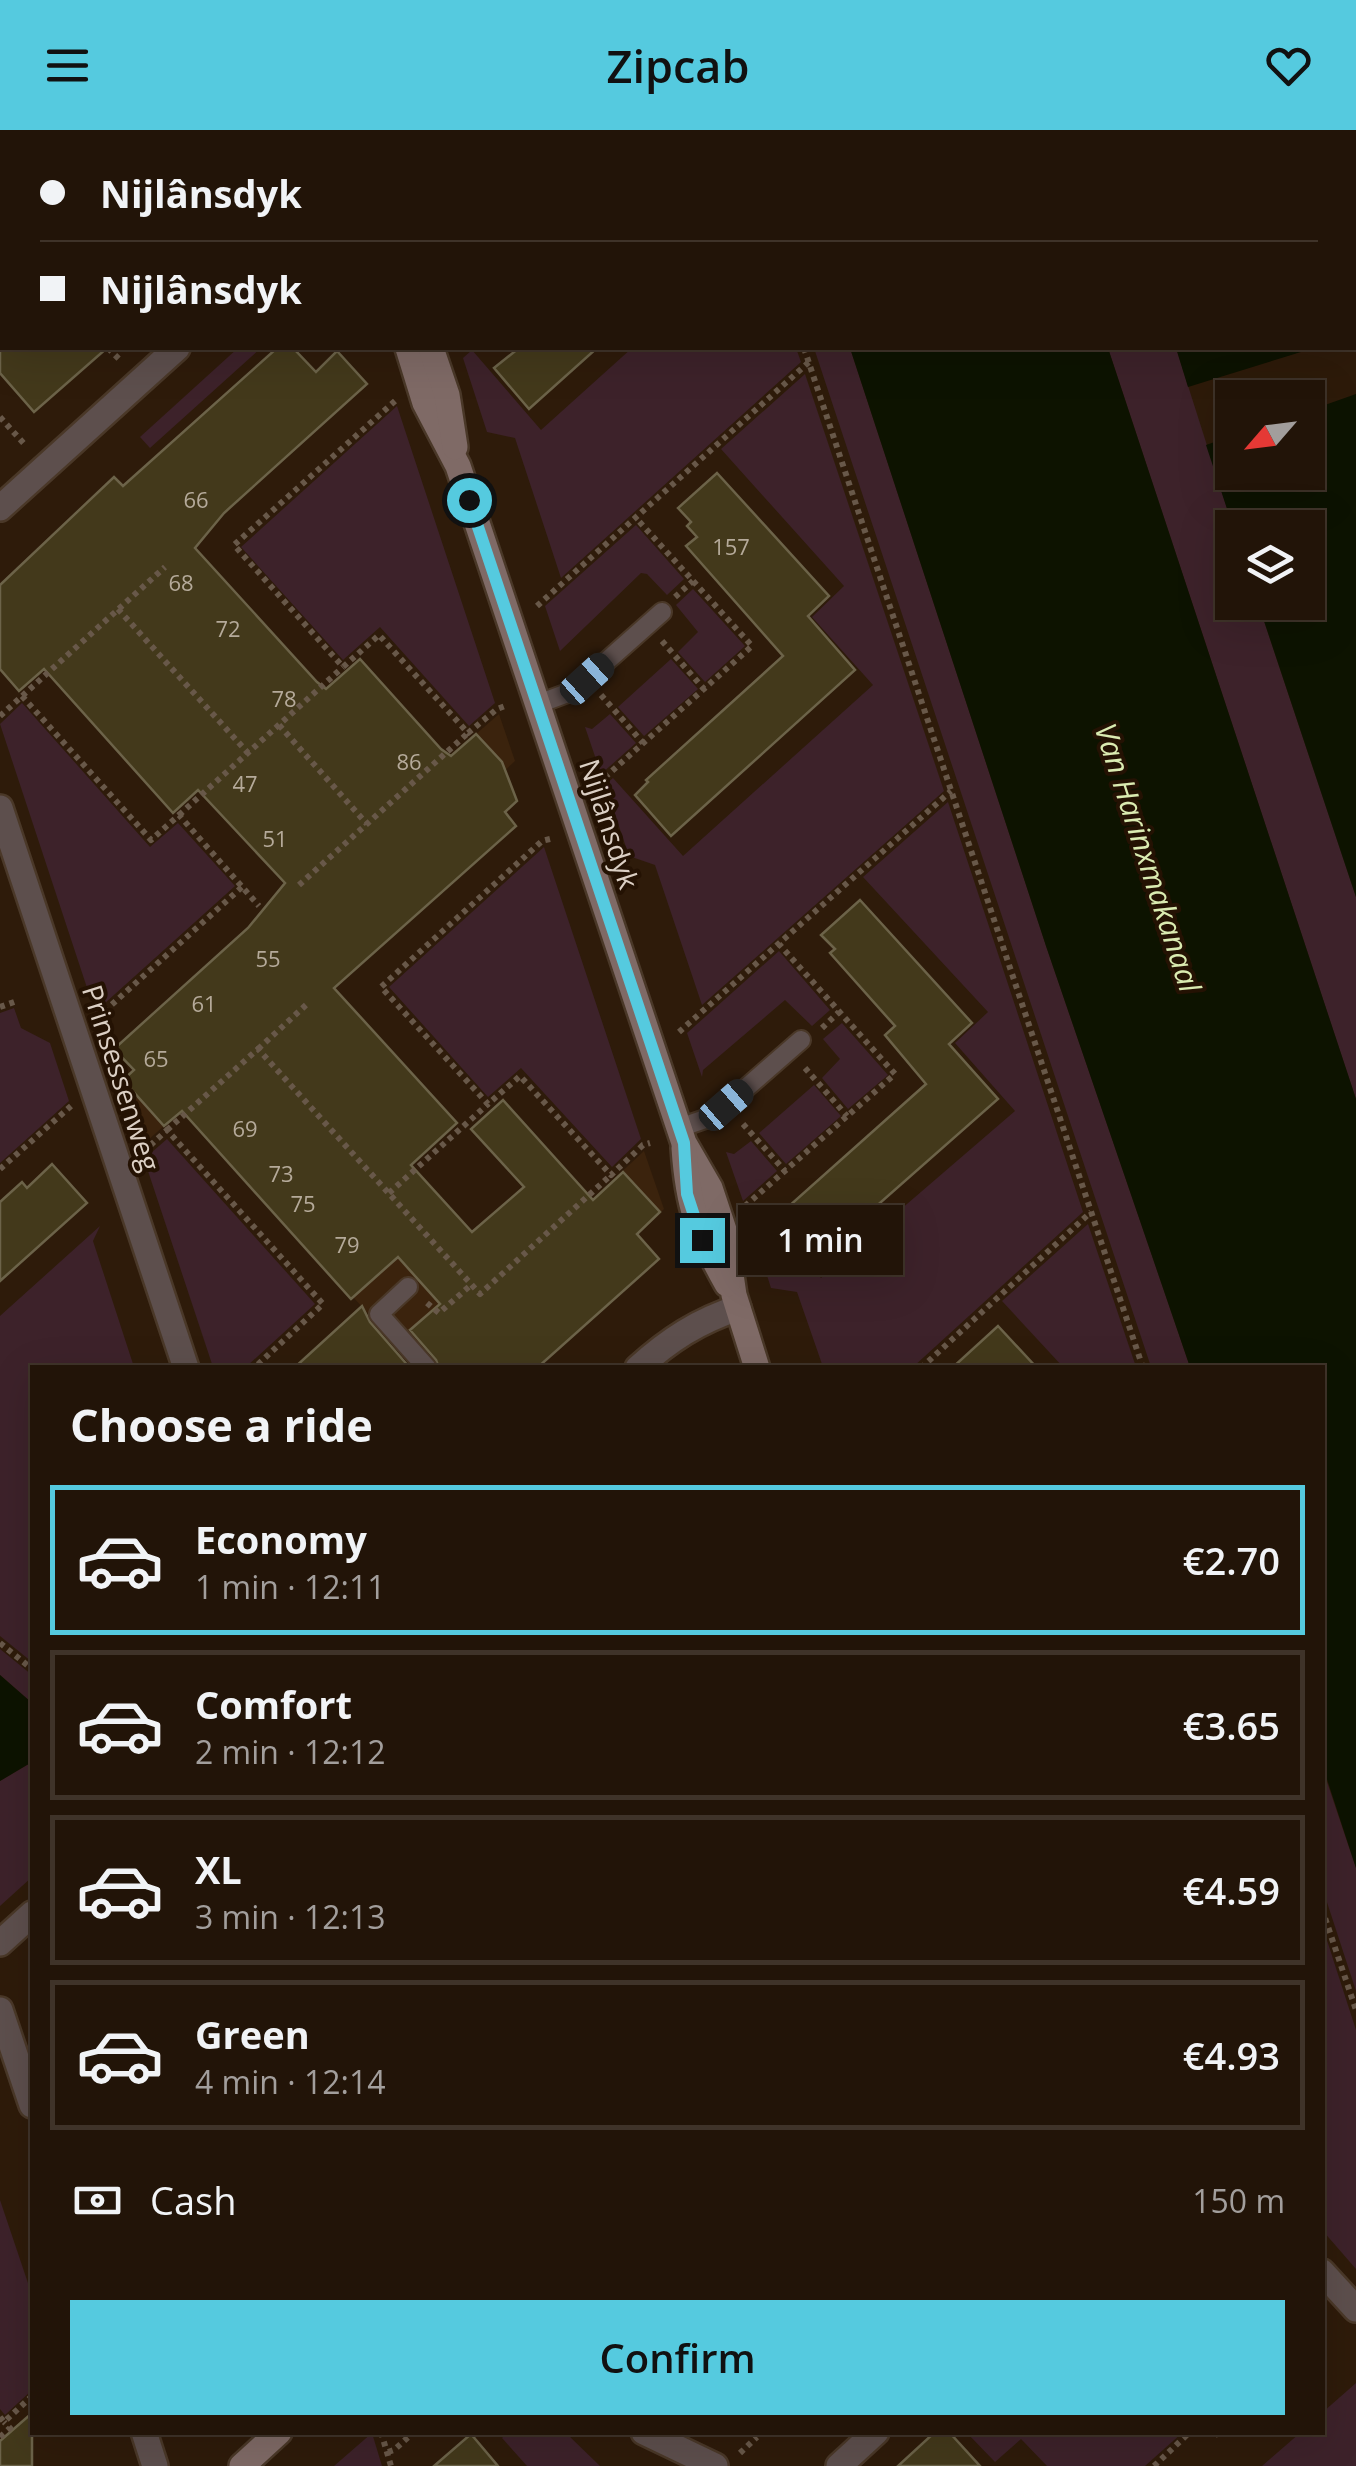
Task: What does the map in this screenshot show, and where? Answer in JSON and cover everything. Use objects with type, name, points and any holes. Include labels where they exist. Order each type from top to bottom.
[{"type":"street","points":[[0,508],[175,350]]},
{"type":"street","name":"Nijlânsdyk","points":[[409,350],[425,402],[458,466],[681,1136],[710,1188],[725,1233],[736,1302],[757,1365]]},
{"type":"street","name":"Nijlânsdyk","points":[[431,350],[447,395],[458,466]]},
{"type":"street","name":"Prinsessenweg","points":[[0,808],[185,1365]]},
{"type":"street","points":[[641,1365],[670,1339],[736,1302]]},
{"type":"street","points":[[0,1943],[30,1916]]},
{"type":"street","points":[[0,2010],[30,2099]]},
{"type":"street","points":[[1325,2275],[1356,2309]]},
{"type":"street","points":[[145,2435],[155,2466]]},
{"type":"street","points":[[242,2466],[276,2435]]},
{"type":"street","points":[[650,2435],[715,2466]]},
{"type":"street","points":[[839,2466],[873,2435]]},
{"type":"lane","points":[[538,704],[573,692],[654,618]]},
{"type":"lane","points":[[681,1136],[714,1116],[795,1045]]},
{"type":"lane","points":[[408,1288],[378,1314],[424,1365]]},
{"type":"path","points":[[805,350],[1142,1365]]},
{"type":"path","points":[[537,606],[809,362]]},
{"type":"path","points":[[343,667],[234,545],[400,396]]},
{"type":"path","points":[[0,417],[45,466]]},
{"type":"path","points":[[596,782],[603,780],[752,646],[636,518]]},
{"type":"path","points":[[0,716],[165,567]]},
{"type":"path","points":[[118,609],[248,752]]},
{"type":"path","points":[[654,618],[704,689]]},
{"type":"path","points":[[22,696],[152,840],[379,635],[468,733]]},
{"type":"path","points":[[587,679],[644,743]]},
{"type":"path","points":[[299,886],[468,733],[497,708],[505,706]]},
{"type":"path","points":[[279,725],[367,824]]},
{"type":"path","points":[[678,1032],[952,791]]},
{"type":"path","points":[[179,815],[260,906]]},
{"type":"path","points":[[488,1104],[381,986],[542,841],[550,839]]},
{"type":"path","points":[[72,1026],[97,1018],[242,886]]},
{"type":"path","points":[[740,1208],[896,1074],[779,944]]},
{"type":"path","points":[[0,1008],[18,1000]]},
{"type":"path","points":[[118,1162],[142,1153],[306,1005]]},
{"type":"path","points":[[795,1045],[847,1116]]},
{"type":"path","points":[[258,1049],[480,1294],[643,1145],[650,1143]]},
{"type":"path","points":[[389,1194],[520,1076],[611,1175]]},
{"type":"path","points":[[0,1170],[75,1102]]},
{"type":"path","points":[[726,1105],[785,1172]]},
{"type":"path","points":[[167,1130],[323,1304],[257,1365]]},
{"type":"path","points":[[925,1365],[1091,1212]]},
{"type":"path","points":[[408,1288],[439,1313],[472,1285]]},
{"type":"path","points":[[0,1642],[30,1667]]},
{"type":"path","points":[[1325,1918],[1356,2010]]},
{"type":"path","points":[[0,2436],[10,2428],[2,2420],[30,2398]]},
{"type":"path","points":[[383,2435],[391,2466]]},
{"type":"path","points":[[387,2452],[411,2435]]},
{"type":"path","points":[[1154,2466],[1187,2435]]},
{"type":"path","points":[[735,2466],[742,2451],[757,2437]]},
{"type":"shaded area","points":[[236,350],[259,350],[150,448],[140,437]]},
{"type":"shaded area","points":[[472,350],[541,430],[630,350],[797,350],[801,362],[561,578],[515,438],[487,432],[463,358]]},
{"type":"shaded area","points":[[815,350],[851,350],[1046,946],[1189,1365],[1150,1365]]},
{"type":"shaded area","points":[[1109,350],[1177,350],[1215,470],[1215,490],[1221,490],[1228,510],[1215,510],[1215,620],[1264,620],[1356,897],[1356,1099]]},
{"type":"shaded area","points":[[805,374],[944,791],[702,1005],[655,865],[629,856],[605,785],[613,778],[683,856],[873,685],[812,617],[844,586],[721,449]]},
{"type":"shaded area","points":[[397,406],[495,703],[469,726],[380,627],[343,660],[241,547]]},
{"type":"shaded area","points":[[636,525],[684,579],[667,595],[647,574],[641,573],[560,651],[545,606]]},
{"type":"shaded area","points":[[693,589],[745,646],[705,682],[678,652],[698,632],[676,605]]},
{"type":"shaded area","points":[[671,659],[698,689],[644,736],[618,707]]},
{"type":"shaded area","points":[[22,703],[150,847],[178,823],[235,886],[95,1012],[0,724]]},
{"type":"shaded area","points":[[499,714],[515,761],[484,790],[452,755]]},
{"type":"shaded area","points":[[610,714],[636,743],[601,774],[585,727],[592,729]]},
{"type":"shaded area","points":[[948,802],[1083,1212],[915,1365],[822,1365],[797,1292],[771,1288],[747,1213],[757,1204],[821,1278],[1015,1111],[955,1043],[988,1012],[863,877]]},
{"type":"shaded area","points":[[544,847],[641,1139],[612,1167],[521,1068],[488,1097],[389,987]]},
{"type":"shaded area","points":[[779,951],[830,1010],[812,1026],[785,1000],[703,1070],[702,1077],[687,1033]]},
{"type":"shaded area","points":[[14,1008],[21,1028],[50,1043],[69,1101],[0,1163],[0,1013]]},
{"type":"shaded area","points":[[842,1023],[888,1075],[848,1109],[822,1078],[840,1059],[823,1039]]},
{"type":"shaded area","points":[[146,1059],[188,1105],[140,1147],[119,1084]]},
{"type":"shaded area","points":[[814,1085],[841,1116],[786,1164],[759,1133]]},
{"type":"shaded area","points":[[167,1139],[315,1304],[248,1365],[212,1365],[144,1159]]},
{"type":"shaded area","points":[[751,1141],[777,1171],[743,1201],[726,1152],[734,1154]]},
{"type":"shaded area","points":[[644,1151],[664,1209],[637,1234],[599,1193]]},
{"type":"shaded area","points":[[1088,1224],[1135,1365],[1061,1365],[1002,1301]]},
{"type":"shaded area","points":[[100,1226],[93,1241],[133,1365],[30,1365],[30,1660],[0,1636],[0,1316]]},
{"type":"shaded area","points":[[422,1237],[472,1293],[444,1339],[426,1355],[434,1365],[416,1365],[353,1297]]},
{"type":"shaded area","points":[[0,1649],[30,1673],[30,1701],[0,1675]]},
{"type":"shaded area","points":[[30,1763],[30,1879],[0,1906],[0,1781]]},
{"type":"shaded area","points":[[1325,1776],[1356,1868],[1356,1991],[1325,1896]]},
{"type":"shaded area","points":[[1325,1934],[1356,2030],[1356,2269],[1325,2233]]},
{"type":"shaded area","points":[[0,2200],[30,2289],[30,2392],[5,2415],[0,2409]]},
{"type":"shaded area","points":[[1356,2383],[1356,2466],[1262,2466],[1298,2435],[1325,2435],[1325,2410]]},
{"type":"shaded area","points":[[370,2435],[373,2435],[382,2466],[334,2466]]},
{"type":"shaded area","points":[[568,2435],[600,2466],[527,2466],[502,2438]]},
{"type":"shaded area","points":[[969,2435],[1180,2435],[1145,2466],[1047,2466],[1021,2439],[995,2462]]},
{"type":"water","name":"Van Harinxmakanaal","points":[[851,350],[1109,350],[1356,1099],[1356,1868],[1325,1773],[1325,1365],[1189,1365],[1046,946]]},
{"type":"water","points":[[1177,350],[1308,350],[1188,387]]},
{"type":"water","points":[[1356,394],[1356,897],[1264,620],[1325,620],[1325,510],[1227,510],[1221,490],[1325,490],[1325,405]]},
{"type":"water","points":[[1215,442],[1215,472],[1206,445]]},
{"type":"water","points":[[0,1675],[30,1701],[30,1763],[0,1781]]},
{"type":"building","points":[[0,350],[105,350],[34,412],[0,373]]},
{"type":"building","points":[[275,350],[295,350],[316,372],[337,351],[367,384],[224,513],[195,548],[326,689],[360,659],[441,749],[451,756],[476,734],[502,762],[517,801],[505,812],[516,826],[334,988],[457,1123],[411,1165],[472,1232],[524,1187],[471,1129],[503,1100],[593,1200],[623,1172],[660,1212],[637,1234],[659,1259],[540,1365],[438,1365],[410,1330],[440,1304],[398,1257],[351,1299],[182,1111],[164,1126],[123,1080],[134,1070],[114,1049],[248,928],[285,883],[198,790],[173,813],[44,669],[19,691],[0,669],[0,585],[114,477],[123,486]]},
{"type":"building","points":[[516,350],[595,350],[529,409],[494,368]]},
{"type":"building","points":[[717,473],[829,596],[808,616],[855,670],[671,836],[635,795],[646,780],[783,656],[686,546],[697,537],[687,526],[691,522],[678,508]]},
{"type":"building","points":[[860,900],[972,1023],[949,1044],[998,1099],[813,1262],[777,1222],[788,1207],[926,1084],[885,1035],[895,1026],[830,953],[835,949],[821,935]]},
{"type":"building","points":[[52,1164],[87,1203],[0,1281],[0,1202],[22,1182],[27,1188]]},
{"type":"building","points":[[362,1306],[370,1322],[407,1365],[297,1365]]},
{"type":"building","points":[[998,1326],[1034,1365],[955,1365]]},
{"type":"building","points":[[30,2415],[32,2466],[0,2466],[0,2441]]},
{"type":"building","points":[[472,2435],[498,2466],[434,2466]]},
{"type":"building","points":[[932,2435],[952,2435],[980,2466],[898,2466]]},
{"type":"route","points":[[469,500],[684,1143],[687,1194],[702,1240]]}]
